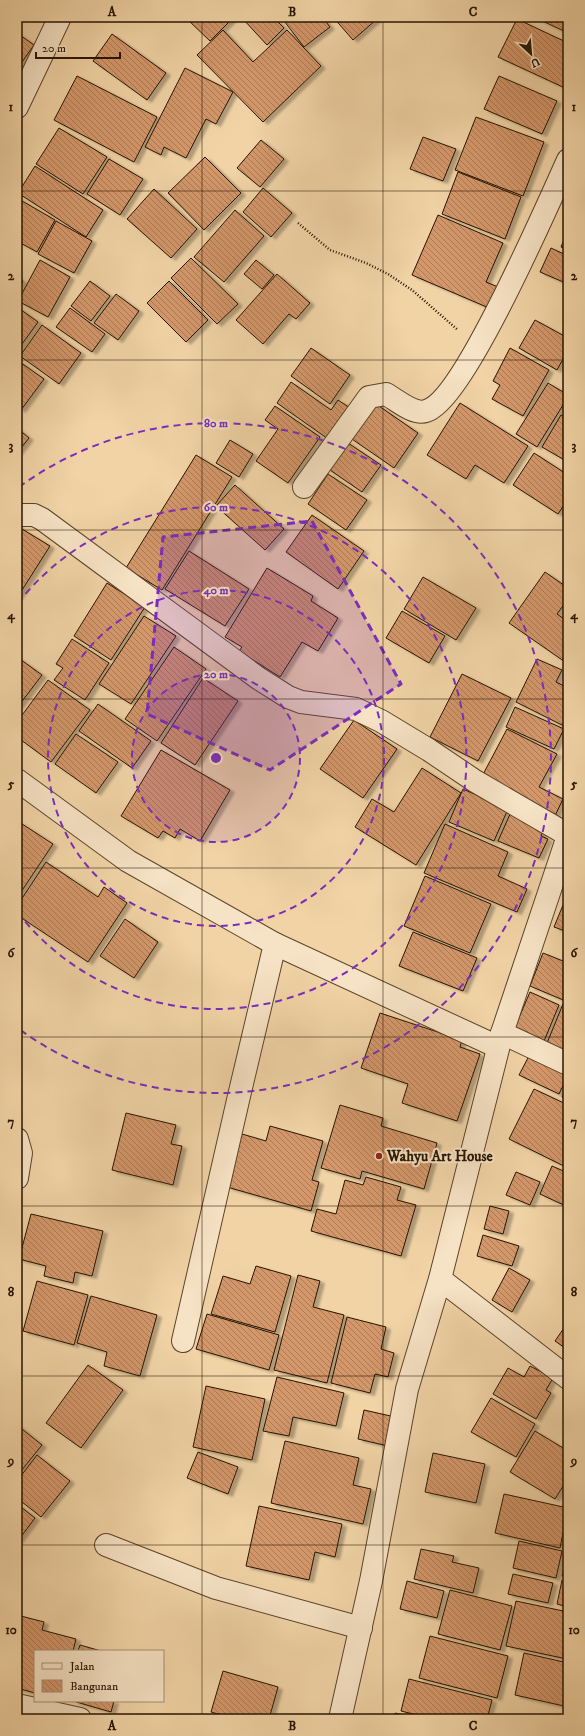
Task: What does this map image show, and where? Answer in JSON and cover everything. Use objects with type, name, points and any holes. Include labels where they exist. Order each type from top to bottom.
[{"type":"street","points":[[17,108],[60,17]]},
{"type":"street","points":[[304,487],[369,397],[386,394],[415,411],[426,411],[436,407],[449,391],[478,348],[504,298],[568,160]]},
{"type":"street","points":[[17,515],[34,515],[42,519],[258,678],[288,697],[300,702],[356,709],[363,712],[422,746],[475,781],[568,835],[500,1040],[440,1279],[408,1389],[371,1581],[340,1719]]},
{"type":"street","points":[[17,780],[128,861],[275,944],[500,1040],[568,1064]]},
{"type":"street","points":[[183,1341],[275,944]]},
{"type":"street","points":[[17,1139],[22,1153],[17,1178]]},
{"type":"street","points":[[440,1279],[568,1378]]},
{"type":"street","points":[[106,1545],[216,1588],[361,1628]]},
{"type":"street","points":[[17,1705],[80,1719]]},
{"type":"path","points":[[298,223],[330,250],[366,263],[388,274],[412,290],[478,348]]},
{"type":"highlighted area","points":[[312,521],[401,684],[270,770],[147,714],[163,537]]},
{"type":"building","points":[[185,17],[234,17],[210,41]]},
{"type":"building","points":[[246,17],[273,17],[284,28],[267,45],[243,19]]},
{"type":"building","points":[[281,17],[322,17],[330,27],[304,47]]},
{"type":"building","points":[[333,17],[377,17],[378,18],[353,40]]},
{"type":"building","points":[[534,17],[568,17],[568,33]]},
{"type":"building","points":[[517,19],[568,43],[568,81],[565,88],[498,57]]},
{"type":"building","points":[[223,30],[253,62],[287,30],[321,66],[263,122],[197,55]]},
{"type":"building","points":[[17,33],[34,45],[17,69]]},
{"type":"building","points":[[112,34],[166,73],[147,100],[93,61]]},
{"type":"building","points":[[185,68],[233,92],[216,124],[206,119],[186,158],[164,147],[161,155],[145,147]]},
{"type":"building","points":[[77,76],[157,117],[134,162],[54,120]]},
{"type":"building","points":[[499,76],[557,101],[542,134],[484,109]]},
{"type":"building","points":[[476,117],[544,142],[523,196],[455,170]]},
{"type":"building","points":[[59,128],[107,157],[83,194],[36,164]]},
{"type":"building","points":[[423,137],[456,149],[443,181],[410,169]]},
{"type":"building","points":[[261,140],[284,159],[260,187],[237,168]]},
{"type":"building","points":[[205,157],[241,193],[204,230],[168,193]]},
{"type":"building","points":[[109,159],[143,179],[120,215],[87,194]]},
{"type":"building","points":[[35,166],[103,210],[86,237],[18,193]]},
{"type":"building","points":[[458,172],[521,197],[505,239],[442,214]]},
{"type":"building","points":[[263,188],[292,213],[271,237],[243,212]]},
{"type":"building","points":[[154,189],[197,229],[171,258],[127,219]]},
{"type":"building","points":[[17,198],[55,220],[37,252],[17,241]]},
{"type":"building","points":[[235,210],[264,236],[224,282],[194,257]]},
{"type":"building","points":[[438,215],[503,243],[486,282],[498,287],[489,308],[412,275]]},
{"type":"building","points":[[56,221],[92,241],[74,273],[38,254]]},
{"type":"building","points":[[568,230],[568,250],[561,247]]},
{"type":"building","points":[[551,248],[568,256],[568,284],[540,272]]},
{"type":"building","points":[[191,258],[238,304],[217,324],[171,278]]},
{"type":"building","points":[[40,260],[70,277],[48,317],[18,301]]},
{"type":"building","points":[[256,260],[274,275],[262,289],[244,274]]},
{"type":"building","points":[[277,274],[310,303],[296,319],[289,314],[263,344],[236,320]]},
{"type":"building","points":[[17,277],[23,281],[17,291]]},
{"type":"building","points":[[90,281],[110,296],[91,321],[71,306]]},
{"type":"building","points":[[169,281],[208,320],[186,342],[147,303]]},
{"type":"building","points":[[116,294],[139,311],[118,340],[94,323]]},
{"type":"building","points":[[17,307],[38,322],[17,351]]},
{"type":"building","points":[[70,308],[105,334],[92,352],[56,327]]},
{"type":"building","points":[[535,320],[568,338],[568,350],[557,370],[519,348]]},
{"type":"building","points":[[42,325],[81,353],[59,384],[20,356]]},
{"type":"building","points":[[311,348],[350,375],[330,404],[291,376]]},
{"type":"building","points":[[510,348],[549,370],[523,416],[492,399],[500,385],[493,381]]},
{"type":"building","points":[[17,360],[44,379],[21,410],[17,407]]},
{"type":"building","points":[[291,382],[331,410],[338,400],[353,410],[331,441],[277,403]]},
{"type":"building","points":[[548,383],[568,395],[568,397],[537,447],[516,434]]},
{"type":"building","points":[[460,403],[528,446],[504,483],[475,465],[466,479],[427,455]]},
{"type":"building","points":[[376,404],[418,433],[394,468],[352,439]]},
{"type":"building","points":[[275,406],[320,437],[288,483],[256,461],[278,429],[265,420]]},
{"type":"building","points":[[561,415],[568,419],[568,462],[542,447]]},
{"type":"building","points":[[17,428],[29,438],[17,453]]},
{"type":"building","points":[[230,440],[253,454],[239,477],[216,463]]},
{"type":"building","points":[[345,441],[381,465],[362,492],[327,468]]},
{"type":"building","points":[[534,453],[568,475],[568,499],[558,514],[513,485]]},
{"type":"building","points":[[196,455],[232,477],[162,590],[126,568]]},
{"type":"building","points":[[328,474],[367,500],[346,530],[308,504]]},
{"type":"building","points":[[235,485],[284,529],[265,550],[216,506]]},
{"type":"building","points":[[312,515],[364,551],[338,589],[286,552]]},
{"type":"building","points":[[17,526],[50,546],[17,598]]},
{"type":"building","points":[[189,551],[249,589],[225,626],[165,589]]},
{"type":"building","points":[[267,568],[313,596],[311,601],[338,618],[318,651],[302,642],[280,677],[239,651],[242,647],[225,637]]},
{"type":"building","points":[[545,572],[568,588],[568,599],[557,614],[568,622],[568,664],[509,623]]},
{"type":"building","points":[[423,577],[476,608],[456,640],[404,609]]},
{"type":"building","points":[[107,583],[145,607],[111,660],[74,636]]},
{"type":"building","points":[[402,611],[445,636],[429,663],[386,638]]},
{"type":"building","points":[[144,616],[176,636],[131,704],[99,684]]},
{"type":"building","points":[[72,639],[109,663],[85,700],[54,680],[63,668],[56,664]]},
{"type":"building","points":[[174,647],[206,669],[157,741],[125,719]]},
{"type":"building","points":[[17,657],[42,675],[17,708]]},
{"type":"building","points":[[537,659],[562,670],[556,682],[568,688],[568,728],[516,702]]},
{"type":"building","points":[[462,674],[511,698],[478,761],[430,737]]},
{"type":"building","points":[[203,678],[238,701],[195,765],[161,743]]},
{"type":"building","points":[[48,680],[90,710],[51,762],[17,737],[17,722]]},
{"type":"building","points":[[98,704],[151,741],[132,768],[79,731]]},
{"type":"building","points":[[515,707],[564,729],[554,749],[506,727]]},
{"type":"building","points":[[354,720],[397,749],[363,798],[320,769]]},
{"type":"building","points":[[507,729],[557,754],[539,787],[563,799],[553,820],[479,782]]},
{"type":"building","points":[[76,734],[118,762],[96,793],[55,764]]},
{"type":"building","points":[[161,750],[230,790],[200,841],[180,829],[175,838],[163,831],[158,838],[121,816]]},
{"type":"building","points":[[422,768],[461,793],[416,865],[355,827],[372,799],[394,812]]},
{"type":"building","points":[[463,789],[508,809],[494,841],[449,822]]},
{"type":"building","points":[[511,812],[545,826],[541,836],[548,839],[539,858],[498,841]]},
{"type":"building","points":[[19,822],[53,844],[17,898],[17,825]]},
{"type":"building","points":[[445,824],[508,852],[498,876],[527,889],[517,912],[424,873]]},
{"type":"building","points":[[46,862],[98,897],[104,887],[127,903],[88,962],[17,915],[17,906]]},
{"type":"building","points":[[425,876],[491,904],[470,953],[404,926]]},
{"type":"building","points":[[563,905],[568,907],[568,932],[554,927]]},
{"type":"building","points":[[125,919],[158,942],[134,978],[100,956]]},
{"type":"building","points":[[413,932],[477,958],[463,991],[399,966]]},
{"type":"building","points":[[543,953],[568,963],[568,1002],[530,986]]},
{"type":"building","points":[[530,992],[559,1005],[542,1046],[512,1034]]},
{"type":"building","points":[[563,1004],[568,1006],[568,1058],[545,1048]]},
{"type":"building","points":[[380,1013],[462,1040],[460,1047],[480,1054],[457,1121],[402,1103],[408,1084],[361,1068]]},
{"type":"building","points":[[530,1054],[568,1075],[559,1094],[519,1075]]},
{"type":"building","points":[[568,1086],[568,1100],[562,1097]]},
{"type":"building","points":[[534,1089],[568,1105],[568,1168],[509,1139]]},
{"type":"building","name":"Wahyu Art House","points":[[340,1105],[383,1118],[381,1126],[437,1143],[424,1189],[362,1171],[360,1179],[321,1168]]},
{"type":"building","points":[[126,1113],[176,1125],[171,1144],[182,1146],[173,1185],[112,1170]]},
{"type":"building","points":[[270,1126],[323,1141],[312,1180],[319,1182],[311,1211],[227,1187],[242,1134],[266,1141]]},
{"type":"building","points":[[552,1166],[568,1173],[568,1207],[540,1194]]},
{"type":"building","points":[[516,1172],[540,1182],[530,1205],[506,1195]]},
{"type":"building","points":[[366,1177],[401,1187],[397,1200],[416,1205],[401,1256],[311,1231],[317,1209],[336,1214],[345,1180],[363,1185]]},
{"type":"building","points":[[490,1206],[509,1211],[503,1234],[484,1229]]},
{"type":"building","points":[[31,1214],[103,1231],[92,1276],[75,1272],[73,1283],[44,1276],[46,1266],[19,1259]]},
{"type":"building","points":[[483,1235],[519,1246],[512,1266],[477,1256]]},
{"type":"building","points":[[256,1266],[291,1276],[275,1332],[211,1314],[223,1276],[250,1284]]},
{"type":"building","points":[[509,1268],[530,1280],[512,1312],[492,1300]]},
{"type":"building","points":[[298,1275],[320,1281],[313,1307],[344,1315],[327,1383],[274,1370]]},
{"type":"building","points":[[37,1281],[88,1295],[74,1345],[23,1331]]},
{"type":"building","points":[[91,1296],[157,1315],[140,1376],[104,1366],[107,1352],[77,1343]]},
{"type":"building","points":[[207,1314],[279,1335],[269,1370],[196,1349]]},
{"type":"building","points":[[347,1317],[386,1327],[381,1349],[394,1353],[388,1377],[375,1374],[370,1393],[331,1383]]},
{"type":"building","points":[[568,1322],[568,1350],[555,1341]]},
{"type":"building","points":[[88,1365],[123,1390],[81,1448],[46,1423]]},
{"type":"building","points":[[530,1366],[553,1378],[546,1390],[551,1393],[536,1419],[493,1394],[508,1368],[524,1377]]},
{"type":"building","points":[[277,1377],[344,1393],[336,1426],[293,1417],[289,1436],[263,1431]]},
{"type":"building","points":[[206,1386],[265,1399],[252,1460],[193,1447]]},
{"type":"building","points":[[491,1398],[535,1424],[516,1457],[471,1432]]},
{"type":"building","points":[[364,1410],[395,1417],[388,1446],[358,1439]]},
{"type":"building","points":[[17,1425],[42,1445],[17,1476]]},
{"type":"building","points":[[535,1431],[568,1451],[568,1478],[555,1499],[510,1472]]},
{"type":"building","points":[[285,1441],[359,1458],[353,1485],[371,1489],[363,1524],[271,1503]]},
{"type":"building","points":[[198,1452],[238,1467],[228,1494],[187,1478]]},
{"type":"building","points":[[433,1453],[485,1464],[476,1503],[425,1492]]},
{"type":"building","points":[[37,1455],[70,1481],[41,1517],[17,1498],[17,1481]]},
{"type":"building","points":[[504,1494],[568,1508],[560,1548],[495,1533]]},
{"type":"building","points":[[17,1504],[35,1518],[17,1542]]},
{"type":"building","points":[[259,1506],[342,1524],[335,1557],[315,1552],[309,1580],[246,1566]]},
{"type":"building","points":[[519,1541],[562,1551],[556,1578],[513,1568]]},
{"type":"building","points":[[421,1549],[454,1556],[452,1562],[479,1568],[473,1593],[414,1579]]},
{"type":"building","points":[[568,1549],[568,1578],[562,1576]]},
{"type":"building","points":[[513,1574],[553,1583],[548,1603],[508,1594]]},
{"type":"building","points":[[562,1580],[568,1581],[568,1607],[557,1604]]},
{"type":"building","points":[[407,1581],[444,1591],[437,1618],[400,1609]]},
{"type":"building","points":[[450,1590],[512,1606],[500,1650],[438,1634]]},
{"type":"building","points":[[516,1601],[568,1612],[567,1659],[506,1646]]},
{"type":"building","points":[[17,1615],[44,1622],[42,1630],[76,1639],[73,1650],[34,1650],[34,1693],[17,1688]]},
{"type":"building","points":[[430,1636],[508,1656],[497,1698],[419,1678]]},
{"type":"building","points":[[80,1645],[98,1650],[78,1650]]},
{"type":"building","points":[[524,1653],[568,1663],[568,1689],[564,1706],[515,1695]]},
{"type":"building","points":[[223,1671],[278,1687],[269,1719],[236,1719],[211,1712]]},
{"type":"building","points":[[409,1679],[492,1700],[487,1719],[433,1719],[401,1711]]},
{"type":"building","points":[[76,1702],[114,1702],[111,1712]]},
{"type":"building","points":[[395,1713],[420,1719],[394,1719]]},
{"type":"place","name":"Wahyu Art House","points":[[379,1156]]}]
